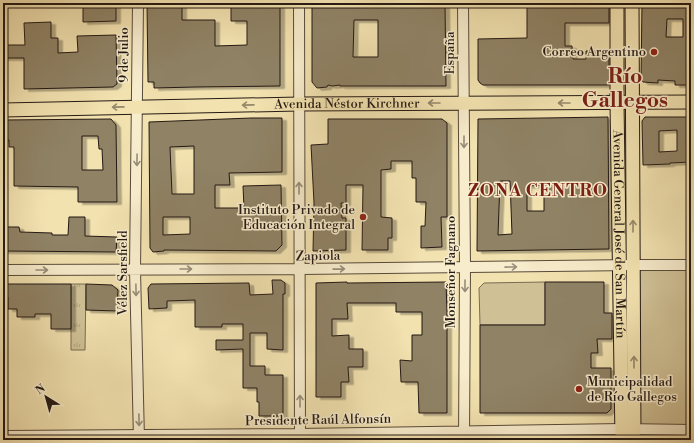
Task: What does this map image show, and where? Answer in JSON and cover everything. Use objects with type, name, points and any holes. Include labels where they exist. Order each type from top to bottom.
[{"type":"main road","name":"Avenida General José de San Martín","points":[[617,3],[620,265],[628,435]]},
{"type":"main road","name":"Avenida General José de San Martín","points":[[628,435],[634,265],[632,3]]},
{"type":"main road","name":"Avenida Néstor Kirchner","points":[[3,110],[299,104],[691,102]]},
{"type":"street","name":"9 de Julio","points":[[137,107],[138,3]]},
{"type":"street","points":[[299,3],[300,437]]},
{"type":"street","name":"España","points":[[463,3],[464,103]]},
{"type":"street","name":"Monseñor Fagnano","points":[[464,103],[464,435]]},
{"type":"street","name":"Vélez Sarsfield","points":[[137,107],[136,270],[139,438]]},
{"type":"street","name":"Zapiola","points":[[3,270],[691,265]]},
{"type":"street","name":"Presidente Raúl Alfonsín","points":[[3,436],[139,438],[628,435],[691,430]]},
{"type":"green space","points":[[622,106],[627,106],[630,257],[627,261],[624,260]]},
{"type":"green space","points":[[634,265],[691,265],[691,430],[634,429]]},
{"type":"green space","points":[[545,282],[545,325],[480,325],[479,288],[484,283]]},
{"type":"green space","points":[[71,284],[86,284],[85,350],[71,350]]},
{"type":"building","points":[[83,3],[116,3],[116,21],[83,22]]},
{"type":"building","points":[[147,3],[182,3],[182,20],[215,20],[215,46],[247,45],[247,21],[231,21],[231,3],[280,3],[280,86],[154,88],[154,82],[148,82]]},
{"type":"building","points":[[312,3],[445,3],[446,86],[328,85],[327,87],[317,88],[312,82]],"holes":[[[354,20],[378,20],[378,57],[353,57]]]},
{"type":"building","points":[[527,3],[609,3],[609,23],[565,23],[565,46],[572,46],[573,59],[586,59],[586,51],[598,51],[599,56],[609,57],[609,85],[483,85],[480,83],[478,80],[478,39],[527,38]]},
{"type":"building","points":[[642,3],[691,3],[691,85],[675,85],[675,81],[658,80],[658,83],[643,82],[641,79]],"holes":[[[667,19],[683,19],[683,37],[666,37]]]},
{"type":"building","points":[[51,22],[51,38],[58,38],[58,53],[78,52],[77,36],[116,35],[117,84],[113,87],[24,89],[24,58],[3,58],[3,45],[25,45],[24,23]]},
{"type":"building","points":[[608,117],[609,249],[477,251],[478,119]],"holes":[[[500,181],[510,181],[512,234],[498,235]],[[544,185],[544,211],[527,211],[527,186]]]},
{"type":"building","points":[[645,117],[691,117],[691,162],[643,165],[642,121]],"holes":[[[677,130],[677,151],[659,152],[659,131]]]},
{"type":"building","points":[[282,118],[282,172],[229,173],[230,185],[215,185],[215,208],[244,208],[243,186],[281,185],[282,245],[276,251],[164,250],[153,252],[150,248],[149,122]],"holes":[[[194,146],[194,194],[172,194],[170,147]],[[163,217],[190,217],[190,234],[163,235]]]},
{"type":"building","points":[[111,119],[116,125],[117,202],[78,202],[78,187],[14,186],[14,147],[9,147],[9,140],[3,140],[3,120]],"holes":[[[82,136],[98,136],[99,149],[102,149],[103,170],[82,170]]]},
{"type":"building","points":[[328,119],[442,119],[447,123],[447,217],[441,217],[442,247],[421,248],[421,226],[425,226],[426,202],[416,202],[416,178],[412,178],[412,161],[391,161],[391,169],[381,170],[381,217],[392,218],[392,238],[388,238],[388,250],[362,250],[363,185],[346,185],[346,203],[341,203],[342,218],[346,218],[346,250],[313,251],[314,203],[311,145],[328,144]]},
{"type":"building","points":[[69,217],[85,217],[85,236],[117,237],[116,252],[3,251],[3,227],[19,227],[20,232],[68,235]]},
{"type":"building","points":[[272,280],[281,280],[285,283],[285,294],[283,294],[283,350],[267,349],[267,333],[250,333],[250,366],[265,366],[265,375],[283,375],[283,416],[259,416],[257,388],[243,388],[243,349],[216,350],[216,340],[243,340],[243,324],[222,324],[222,327],[195,327],[195,300],[167,301],[167,308],[149,309],[148,288],[151,284],[249,283],[250,295],[273,294]]},
{"type":"building","points":[[446,282],[447,413],[419,413],[418,382],[401,382],[400,360],[412,361],[412,335],[422,335],[422,312],[396,312],[396,303],[347,303],[348,319],[332,319],[332,336],[349,335],[349,349],[363,349],[363,367],[348,367],[349,382],[341,382],[341,397],[316,397],[316,283]]},
{"type":"building","points":[[545,282],[604,282],[604,313],[612,313],[612,339],[597,339],[598,353],[591,353],[591,368],[611,368],[611,409],[607,413],[480,413],[480,325],[545,325]]},
{"type":"building","points":[[3,284],[71,284],[71,329],[51,329],[51,314],[35,314],[35,317],[17,317],[17,309],[8,309],[8,297],[3,297]]},
{"type":"building","points":[[86,284],[112,285],[118,290],[117,311],[86,310]]},
{"type":"place","name":"Correo Argentino","points":[[654,52]]},
{"type":"place","name":"Instituto Privado de Educación Integral","points":[[363,217]]},
{"type":"place","name":"Municipalidad de Río Gallegos","points":[[579,389]]},
{"type":"district","name":"Río Gallegos","points":[[625,89]]},
{"type":"district","name":"ZONA CENTRO","points":[[538,191]]}]
